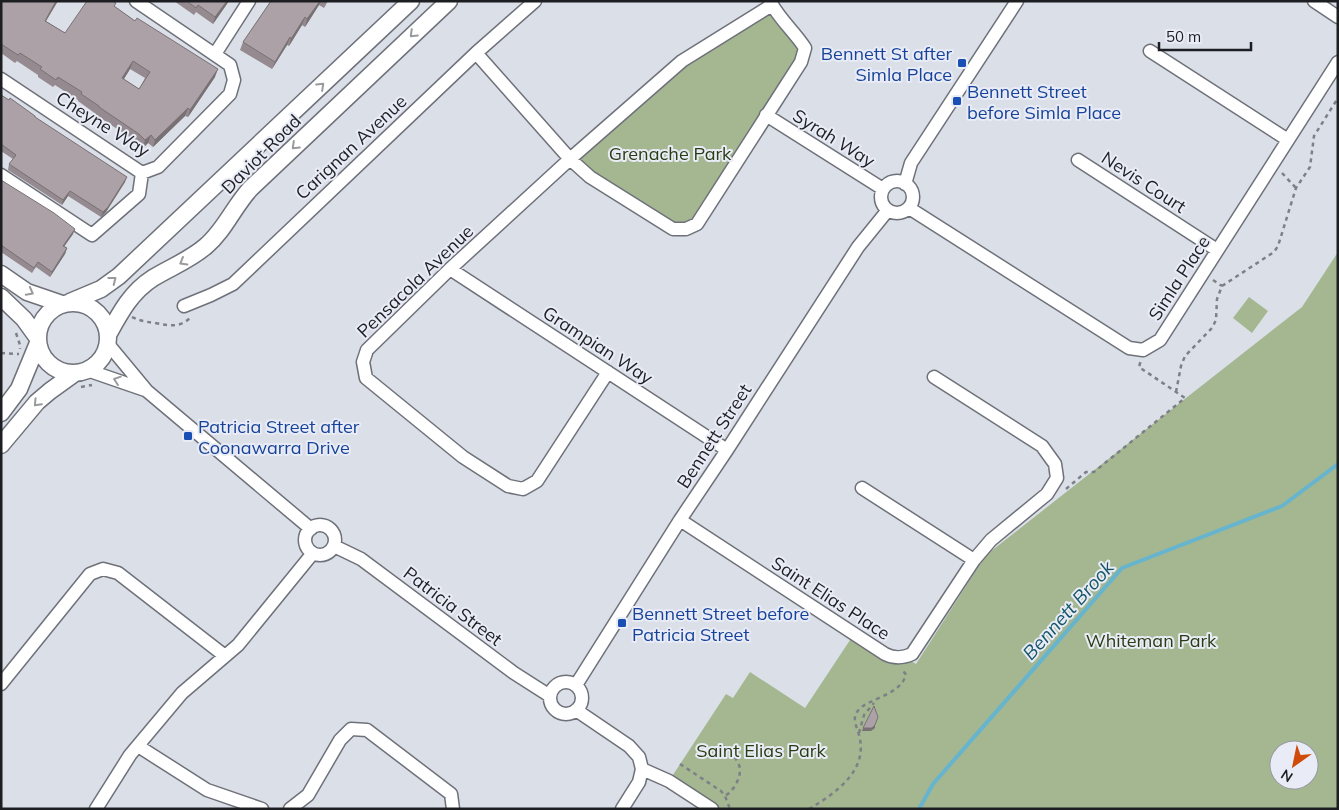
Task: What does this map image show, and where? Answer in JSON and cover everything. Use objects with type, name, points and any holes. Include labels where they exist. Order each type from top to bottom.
[{"type":"street","name":"Cheyne Way","points":[[1,79],[142,173],[158,166],[230,94],[234,80],[230,65],[136,1]]},
{"type":"street","points":[[215,54],[250,1]]},
{"type":"street","name":"Daviot Road","points":[[66,303],[101,289],[119,276],[411,1]]},
{"type":"street","name":"Daviot Road","points":[[108,340],[121,311],[136,292],[154,277],[188,260],[208,245],[236,205],[251,188],[449,1]]},
{"type":"street","name":"Carignan Avenue","points":[[184,306],[233,284],[476,53],[535,1]]},
{"type":"street","points":[[1314,1],[1338,17]]},
{"type":"street","points":[[904,184],[911,164],[1015,2]]},
{"type":"street","points":[[476,53],[570,159],[590,177],[673,229],[686,230],[696,224],[802,62],[805,48],[796,33],[783,21],[771,3]]},
{"type":"street","name":"Pensacola Avenue","points":[[608,372],[538,481],[523,489],[508,486],[463,457],[366,378],[363,362],[367,350],[450,269],[570,159],[682,61],[771,3]]},
{"type":"street","points":[[1150,51],[1288,140]]},
{"type":"street","name":"Simla Place","points":[[1143,350],[1160,340],[1338,62]]},
{"type":"street","name":"Syrah Way","points":[[766,115],[883,189]]},
{"type":"street","name":"Nevis Court","points":[[1078,160],[1218,250]]},
{"type":"street","points":[[1,175],[92,236],[139,194],[142,173]]},
{"type":"street","points":[[892,182],[904,184],[911,192],[912,197],[909,208],[899,213],[888,210],[881,201],[883,189],[892,182]]},
{"type":"street","points":[[909,208],[1129,348],[1143,350]]},
{"type":"street","name":"Bennett Street","points":[[576,685],[680,520],[728,450],[858,247],[888,210]]},
{"type":"street","name":"Grampian Way","points":[[450,269],[728,450]]},
{"type":"street","points":[[1,274],[27,292],[66,303],[87,305],[94,309],[104,321],[108,340],[147,391],[311,529]]},
{"type":"street","points":[[1,296],[24,319],[37,340],[44,359],[50,366],[58,370],[81,372],[147,391]]},
{"type":"street","points":[[1,413],[19,389],[37,340],[40,325],[46,314],[66,303]]},
{"type":"street","points":[[1,445],[37,402],[50,390],[101,360],[108,340]]},
{"type":"street","name":"Saint Elias Place","points":[[680,520],[891,657],[904,658],[912,654],[918,648],[974,560],[991,540],[1047,494],[1057,478],[1055,464],[1042,446],[934,377]]},
{"type":"street","points":[[862,488],[974,560]]},
{"type":"street","points":[[322,526],[332,530],[334,546],[325,554],[313,553],[306,544],[307,533],[311,529],[322,526]]},
{"type":"street","name":"Patricia Street","points":[[334,546],[361,559],[514,673],[550,696]]},
{"type":"street","points":[[96,809],[130,755],[182,693],[238,645],[313,553]]},
{"type":"street","points":[[1,684],[90,574],[103,569],[118,573],[225,656]]},
{"type":"street","points":[[560,683],[571,683],[576,685],[582,695],[582,700],[576,710],[566,714],[556,710],[550,701],[550,696],[555,686],[560,683]]},
{"type":"street","points":[[576,710],[629,746],[639,757],[642,769],[639,782],[622,809]]},
{"type":"street","points":[[290,809],[308,795],[340,740],[351,729],[366,730],[450,794],[453,809]]},
{"type":"street","points":[[138,746],[207,790],[262,809]]},
{"type":"street","points":[[642,769],[669,780],[712,809]]},
{"type":"path","points":[[1176,392],[1180,366],[1185,356],[1212,328],[1216,320],[1217,299],[1222,286],[1274,252],[1278,246],[1296,188],[1310,167],[1314,136],[1338,98]]},
{"type":"path","points":[[1272,165],[1296,188]]},
{"type":"path","points":[[14,330],[20,345],[17,360]]},
{"type":"path","points":[[1047,494],[1057,496],[1086,472],[1094,472],[1185,398],[1139,367],[1143,350]]},
{"type":"path","points":[[1,352],[19,354]]},
{"type":"path","points":[[809,809],[837,791],[854,770],[862,752],[855,720],[857,712],[898,688],[906,676]]},
{"type":"path","points":[[859,734],[864,715],[880,698]]},
{"type":"path","points":[[723,746],[739,762],[740,771],[738,781],[730,793],[725,796]]},
{"type":"path","points":[[680,764],[721,790],[730,809]]},
{"type":"green space","name":"Grenache Park","points":[[772,5],[795,33],[801,62],[686,229],[570,159],[682,61]]},
{"type":"green space","name":"Whiteman Park","points":[[1338,252],[1338,809],[712,809],[669,781],[726,694],[733,698],[750,672],[805,708],[854,634],[916,664],[986,555],[1302,307]]},
{"type":"green space","points":[[1249,297],[1268,311],[1252,333],[1233,318]]},
{"type":"building","points":[[1,1],[56,1],[45,21],[65,33],[87,1],[113,1],[116,3],[114,6],[135,21],[137,18],[218,69],[190,110],[188,108],[155,140],[151,135],[145,140],[81,94],[82,92],[58,77],[56,80],[40,69],[42,67],[1,44]],"holes":[[[133,61],[150,72],[139,89],[122,78]]]},
{"type":"building","points":[[187,1],[227,1],[215,17],[198,5],[196,8]]},
{"type":"building","points":[[271,1],[320,1],[307,19],[305,17],[291,39],[290,37],[275,62],[243,42]]},
{"type":"building","points":[[1,95],[9,100],[10,98],[35,117],[127,177],[103,212],[70,191],[63,200],[9,164],[16,155],[1,144]]},
{"type":"building","points":[[1,180],[54,213],[75,229],[63,246],[67,248],[52,272],[38,262],[34,268],[1,245]]},
{"type":"building","points":[[874,706],[878,717],[875,725],[872,728],[863,728]]},
{"type":"waterway","name":"Bennett Brook","points":[[919,809],[933,784],[1122,568],[1282,506],[1338,464]]},
{"type":"place","name":"Bennett St after Simla Place","points":[[962,63]]},
{"type":"place","name":"Bennett Street before Simla Place","points":[[957,101]]},
{"type":"place","name":"Patricia Street after Coonawarra Drive","points":[[188,436]]},
{"type":"place","name":"Bennett Street before Patricia Street","points":[[622,623]]},
{"type":"park label","name":"Saint Elias Park","points":[[761,750]]}]
